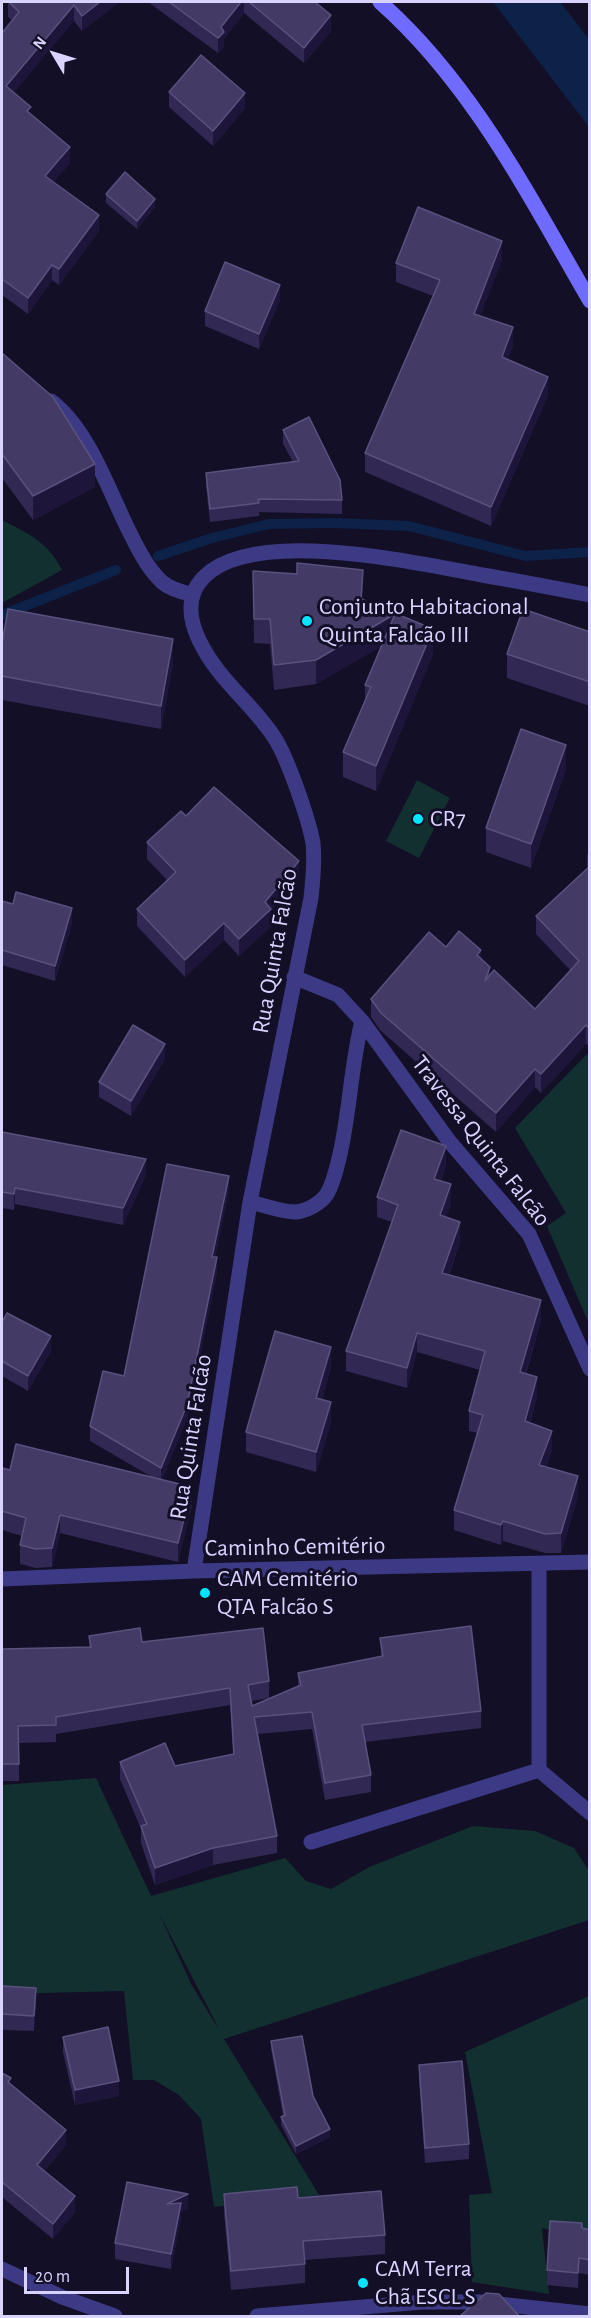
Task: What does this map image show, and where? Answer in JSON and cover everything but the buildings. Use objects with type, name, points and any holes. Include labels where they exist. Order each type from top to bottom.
[{"type":"main road","points":[[380,2],[434,56],[474,107],[527,192],[590,301]]},
{"type":"street","points":[[51,401],[65,412],[88,447],[144,560],[162,582],[175,590],[191,594],[209,571],[224,562],[248,555],[302,550],[388,557],[590,595]]},
{"type":"street","name":"Rua Quinta Falcão","points":[[191,594],[191,620],[199,640],[221,677],[274,736],[290,772],[313,843],[314,869],[311,898],[250,1202],[194,1571]]},
{"type":"street","name":"Travessa Quinta Falcão","points":[[294,977],[338,995],[362,1021],[449,1141],[529,1234],[590,1369]]},
{"type":"street","points":[[250,1202],[296,1212],[315,1205],[327,1194],[335,1175],[342,1144],[352,1084],[355,1048],[362,1021]]},
{"type":"street","name":"Caminho Cemitério","points":[[2,1579],[194,1571],[590,1562]]},
{"type":"street","points":[[539,1564],[539,1770],[590,1813]]},
{"type":"street","points":[[311,1842],[539,1770]]},
{"type":"street","points":[[2,2269],[62,2297],[115,2316]]},
{"type":"street","points":[[257,2316],[423,2302],[480,2302],[590,2314]]},
{"type":"green space","points":[[2,520],[44,545],[62,570],[2,603]]},
{"type":"green space","name":"CR7","points":[[417,780],[450,798],[419,858],[386,841]]},
{"type":"green space","points":[[587,1054],[590,1058],[589,1324],[547,1226],[566,1213],[515,1128]]},
{"type":"green space","points":[[96,1778],[151,1896],[285,1858],[306,1881],[331,1889],[369,1867],[473,1826],[535,1831],[574,1848],[589,1871],[589,1920],[224,2039],[319,2195],[214,2207],[201,2119],[179,2095],[154,2080],[133,2080],[124,1991],[2,1994],[2,1785]],"holes":[[[159,1913],[218,2027],[191,1984]]]},
{"type":"green space","points":[[589,1996],[589,2237],[542,2228],[549,2294],[472,2282],[469,2195],[492,2193],[465,2052]]},
{"type":"water","points":[[493,2],[560,2],[589,39],[589,127]]},
{"type":"waterway","points":[[158,556],[212,538],[269,524],[334,523],[409,526],[525,556],[590,552]]},
{"type":"waterway","points":[[2,615],[116,570]]},
{"type":"place","name":"Conjunto Habitacional Quinta Falcão III","points":[[307,621]]},
{"type":"place","name":"CR7","points":[[418,819]]},
{"type":"place","name":"CAM Cemitério QTA Falcão S","points":[[205,1593]]},
{"type":"place","name":"CAM Terra Chã ESCL S","points":[[363,2283]]}]
